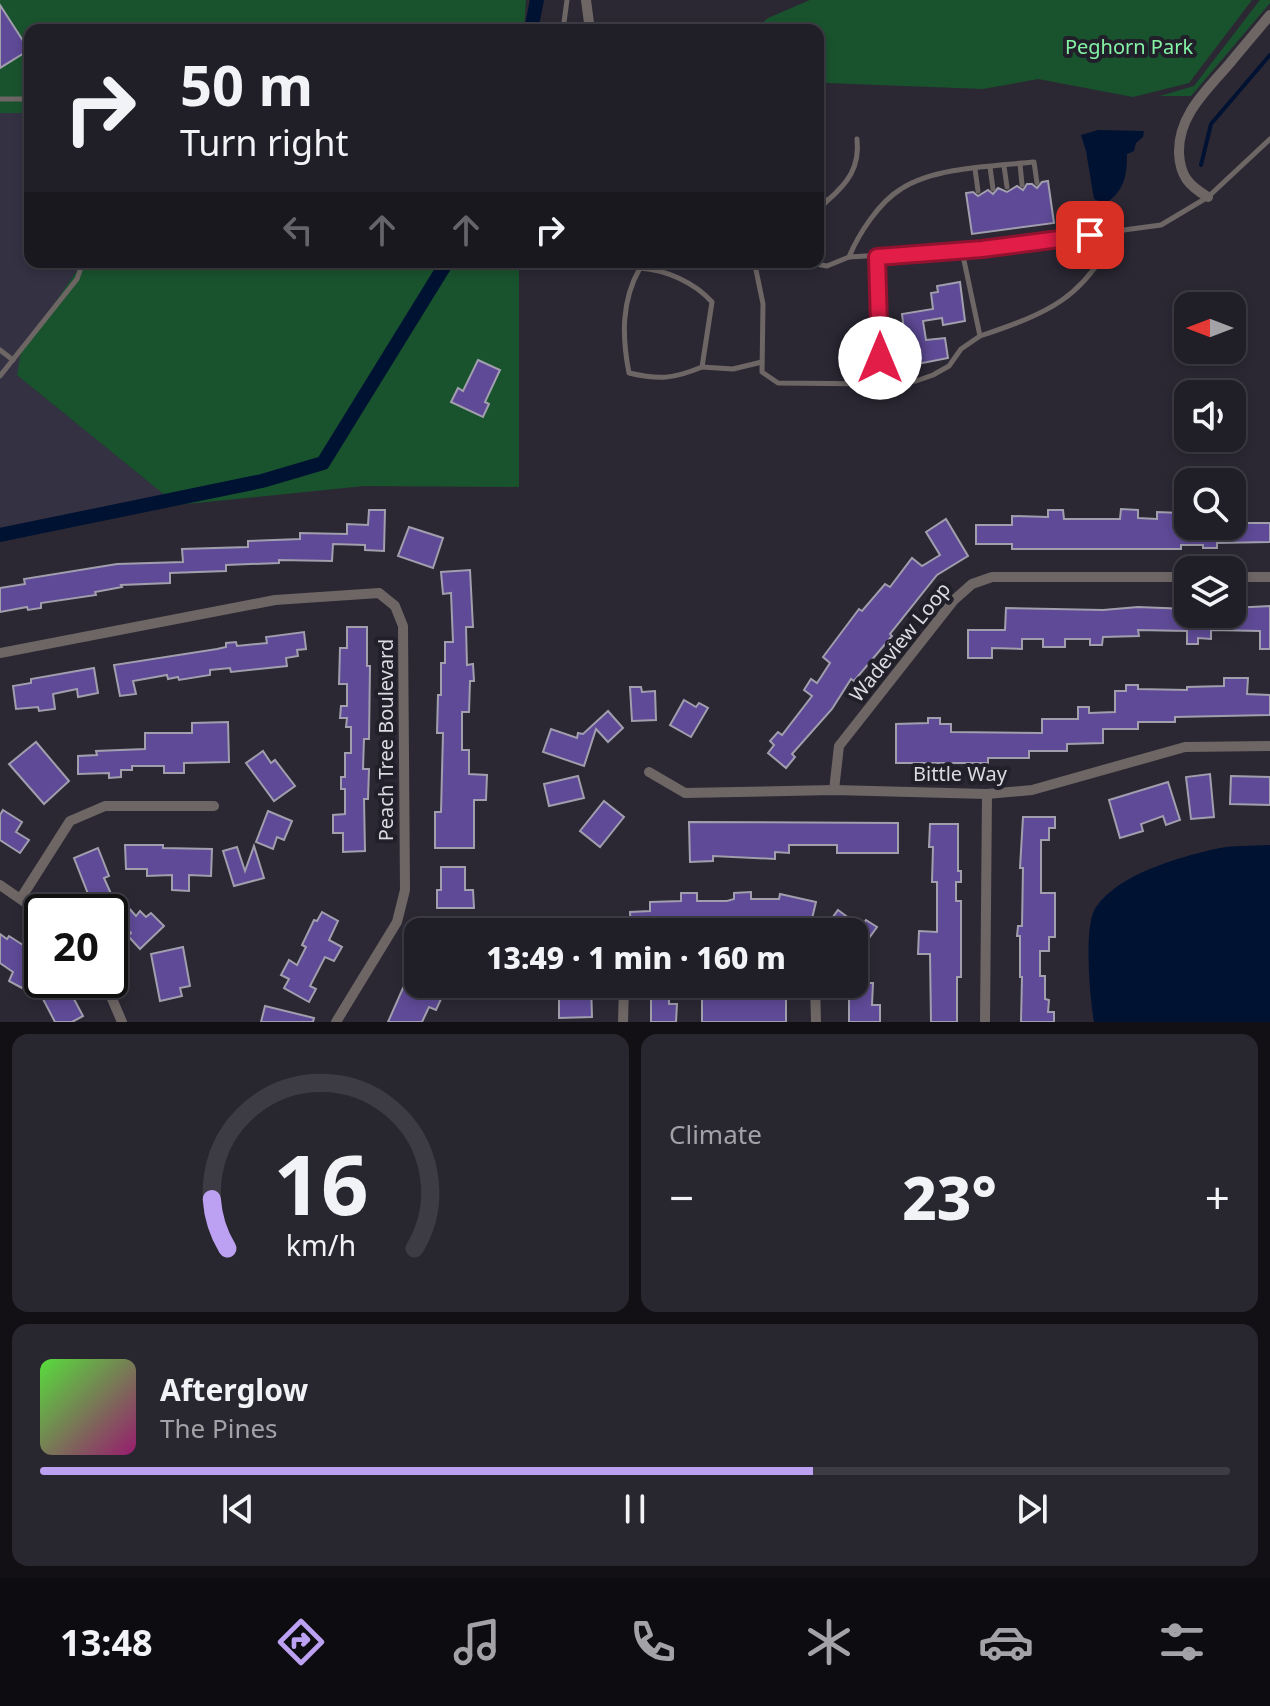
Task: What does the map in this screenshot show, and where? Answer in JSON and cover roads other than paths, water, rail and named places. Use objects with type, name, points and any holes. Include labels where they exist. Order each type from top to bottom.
[{"type":"street","points":[[586,0],[589,24]]},
{"type":"street","points":[[1208,197],[1183,177],[1179,156],[1183,123],[1270,15]]},
{"type":"street","name":"Wadeview Loop","points":[[834,790],[839,746],[954,600],[972,584],[992,577],[1174,577]]},
{"type":"street","points":[[1246,577],[1270,577]]},
{"type":"street","name":"Peach Tree Boulevard","points":[[0,653],[275,600],[379,593],[395,606],[403,626],[405,890],[397,922],[336,1022]]},
{"type":"street","name":"Bittle Way","points":[[649,772],[685,793],[834,790],[987,794],[1032,790],[1185,747],[1270,746]]},
{"type":"street","points":[[985,1022],[987,794]]},
{"type":"street","points":[[21,898],[70,821],[105,806],[214,806]]},
{"type":"street","points":[[0,885],[24,900]]},
{"type":"street","points":[[113,998],[122,1022]]},
{"type":"street","points":[[623,1022],[624,998]]},
{"type":"street","points":[[815,998],[816,1022]]},
{"type":"lane","points":[[564,24],[567,0]]},
{"type":"lane","points":[[0,99],[24,99]]},
{"type":"lane","points":[[824,204],[846,184],[854,169],[858,154],[857,139]]},
{"type":"lane","points":[[824,265],[849,257],[962,251],[1161,225],[1208,197],[1270,139]]},
{"type":"lane","points":[[849,257],[858,236],[899,189],[919,180],[1034,162],[1037,183]]},
{"type":"lane","points":[[1020,164],[1022,185]]},
{"type":"lane","points":[[1004,166],[1007,187]]},
{"type":"lane","points":[[990,167],[993,189]]},
{"type":"lane","points":[[975,169],[978,191]]},
{"type":"lane","points":[[756,268],[763,304],[762,372],[778,383],[880,384],[916,381],[949,366],[961,349],[980,336],[1055,307],[1093,273],[1117,231]]},
{"type":"lane","points":[[962,251],[980,336]]},
{"type":"lane","points":[[877,257],[880,384]]},
{"type":"lane","points":[[0,376],[77,279],[81,268]]},
{"type":"lane","points":[[702,367],[712,302],[702,290],[659,269],[640,268],[625,309],[624,349],[629,373],[653,378],[676,377],[702,367],[733,369],[762,362]]},
{"type":"lane","points":[[0,350],[13,360]]},
{"type":"water","points":[[1098,130],[1144,131],[1134,151],[1127,154],[1120,189],[1105,204],[1094,199],[1081,135]]},
{"type":"water","points":[[1270,845],[1270,1022],[1094,1022],[1089,980],[1090,929],[1096,907],[1106,895],[1150,869],[1184,857],[1235,846]]},
{"type":"waterway","points":[[532,24],[537,0]]},
{"type":"waterway","points":[[1201,165],[1211,124],[1270,55]]},
{"type":"waterway","points":[[0,535],[262,481],[323,463],[443,268]]},
{"type":"park label","name":"Peghorn Park","points":[[1129,47]]}]
